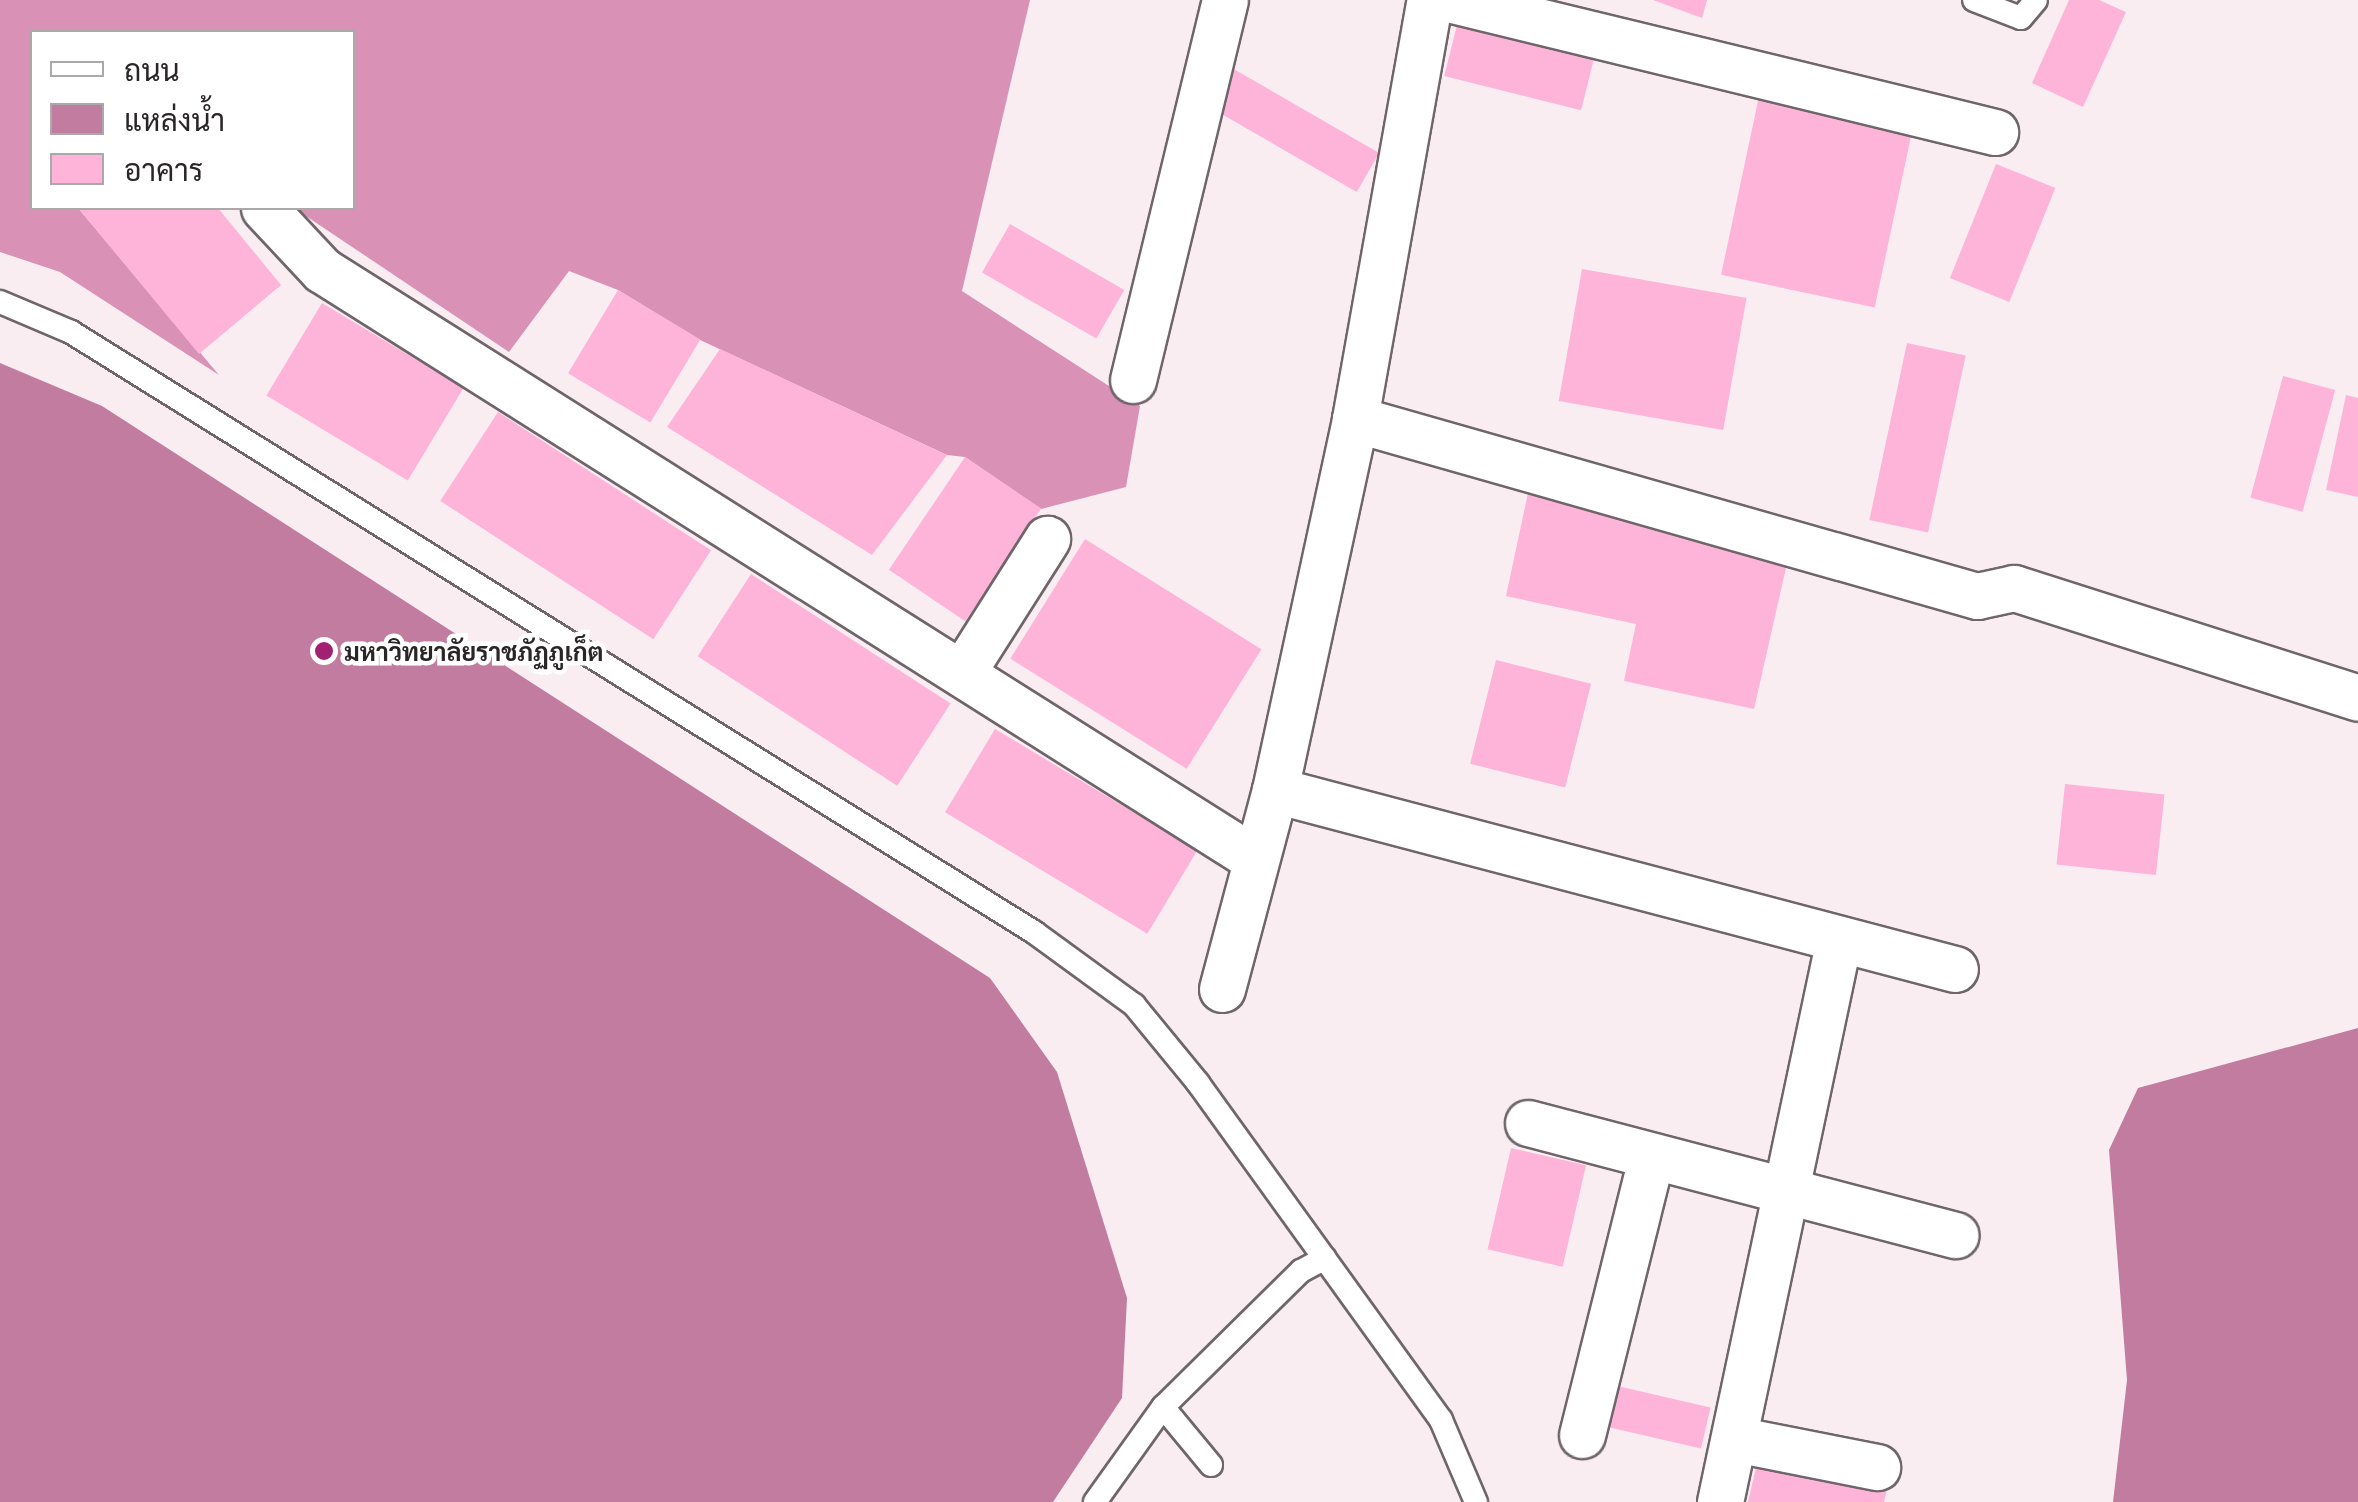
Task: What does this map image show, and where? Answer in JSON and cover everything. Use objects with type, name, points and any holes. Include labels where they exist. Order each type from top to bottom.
[{"type":"street","points":[[1133,380],[1225,0]]},
{"type":"street","points":[[1222,989],[1275,790],[1354,419],[1430,0]]},
{"type":"street","points":[[1452,0],[1995,132]]},
{"type":"street","points":[[266,210],[322,270],[1255,859]]},
{"type":"street","points":[[1354,419],[1977,596],[2014,588],[2358,698]]},
{"type":"street","points":[[962,673],[1046,539]]},
{"type":"street","points":[[1275,790],[1956,968]]},
{"type":"street","points":[[1720,1502],[1782,1191],[1839,939]]},
{"type":"street","points":[[1528,1123],[1651,1159],[1956,1235]]},
{"type":"street","points":[[1582,1435],[1651,1159]]},
{"type":"street","points":[[1735,1439],[1877,1467]]},
{"type":"lane","points":[[1974,0],[2021,18],[2036,0]]},
{"type":"lane","points":[[0,302],[71,332],[1076,963],[1134,1005],[1325,1258],[1441,1420],[1475,1502]]},
{"type":"lane","points":[[1095,1502],[1164,1407],[1302,1270],[1325,1258]]},
{"type":"lane","points":[[1164,1407],[1211,1465]]},
{"type":"shaded area","points":[[0,0],[1030,0],[962,291],[1140,406],[1126,487],[1041,509],[965,457],[947,455],[700,340],[618,290],[569,271],[509,352],[297,210],[355,210],[355,30],[30,30],[30,210],[80,210],[219,375],[60,272],[0,252]]},
{"type":"water","name":"มหาวิทยาลัยราชภัฏภูเก็ต","points":[[0,363],[102,406],[990,978],[1057,1072],[1127,1298],[1122,1398],[1053,1502],[0,1502]]},
{"type":"water","points":[[2358,1028],[2358,1502],[2113,1502],[2127,1380],[2109,1150],[2138,1088]]},
{"type":"building","points":[[1653,0],[1707,0],[1702,18]]},
{"type":"building","points":[[2069,0],[2099,0],[2126,12],[2083,107],[2032,83]]},
{"type":"building","points":[[1460,13],[1597,47],[1581,110],[1444,76]]},
{"type":"building","points":[[1232,68],[1379,153],[1357,192],[1210,107]]},
{"type":"building","points":[[1761,87],[1915,120],[1875,307],[1721,275]]},
{"type":"building","points":[[1996,164],[2055,188],[2009,302],[1950,278]]},
{"type":"building","points":[[80,210],[220,210],[281,285],[199,354]]},
{"type":"building","points":[[1010,224],[1124,290],[1096,338],[982,272]]},
{"type":"building","points":[[1582,269],[1746,298],[1723,430],[1559,401]]},
{"type":"building","points":[[618,290],[700,339],[650,423],[568,373]]},
{"type":"building","points":[[322,303],[463,388],[408,481],[266,396]]},
{"type":"building","points":[[1907,343],[1966,355],[1928,533],[1869,520]]},
{"type":"building","points":[[720,349],[947,455],[872,555],[667,427]]},
{"type":"building","points":[[2283,376],[2335,390],[2303,512],[2250,498]]},
{"type":"building","points":[[2346,395],[2358,398],[2358,497],[2326,490]]},
{"type":"building","points":[[498,412],[711,550],[653,639],[440,501]]},
{"type":"building","points":[[965,457],[1041,508],[965,621],[889,570]]},
{"type":"building","points":[[1528,493],[1790,550],[1754,709],[1624,681],[1636,624],[1506,596]]},
{"type":"building","points":[[1085,539],[1261,649],[1187,769],[1010,659]]},
{"type":"building","points":[[751,574],[951,704],[897,786],[698,656]]},
{"type":"building","points":[[1496,660],[1591,684],[1565,788],[1470,764]]},
{"type":"building","points":[[995,729],[1197,851],[1147,934],[945,812]]},
{"type":"building","points":[[2065,784],[2164,794],[2156,875],[2057,865]]},
{"type":"building","points":[[1511,1148],[1586,1165],[1563,1267],[1488,1249]]},
{"type":"building","points":[[1613,1385],[1710,1407],[1701,1448],[1604,1426]]},
{"type":"building","points":[[1757,1463],[1887,1489],[1884,1502],[1748,1502]]},
{"type":"place","name":"มหาวิทยาลัยราชภัฏภูเก็ต","points":[[324,651]]}]
